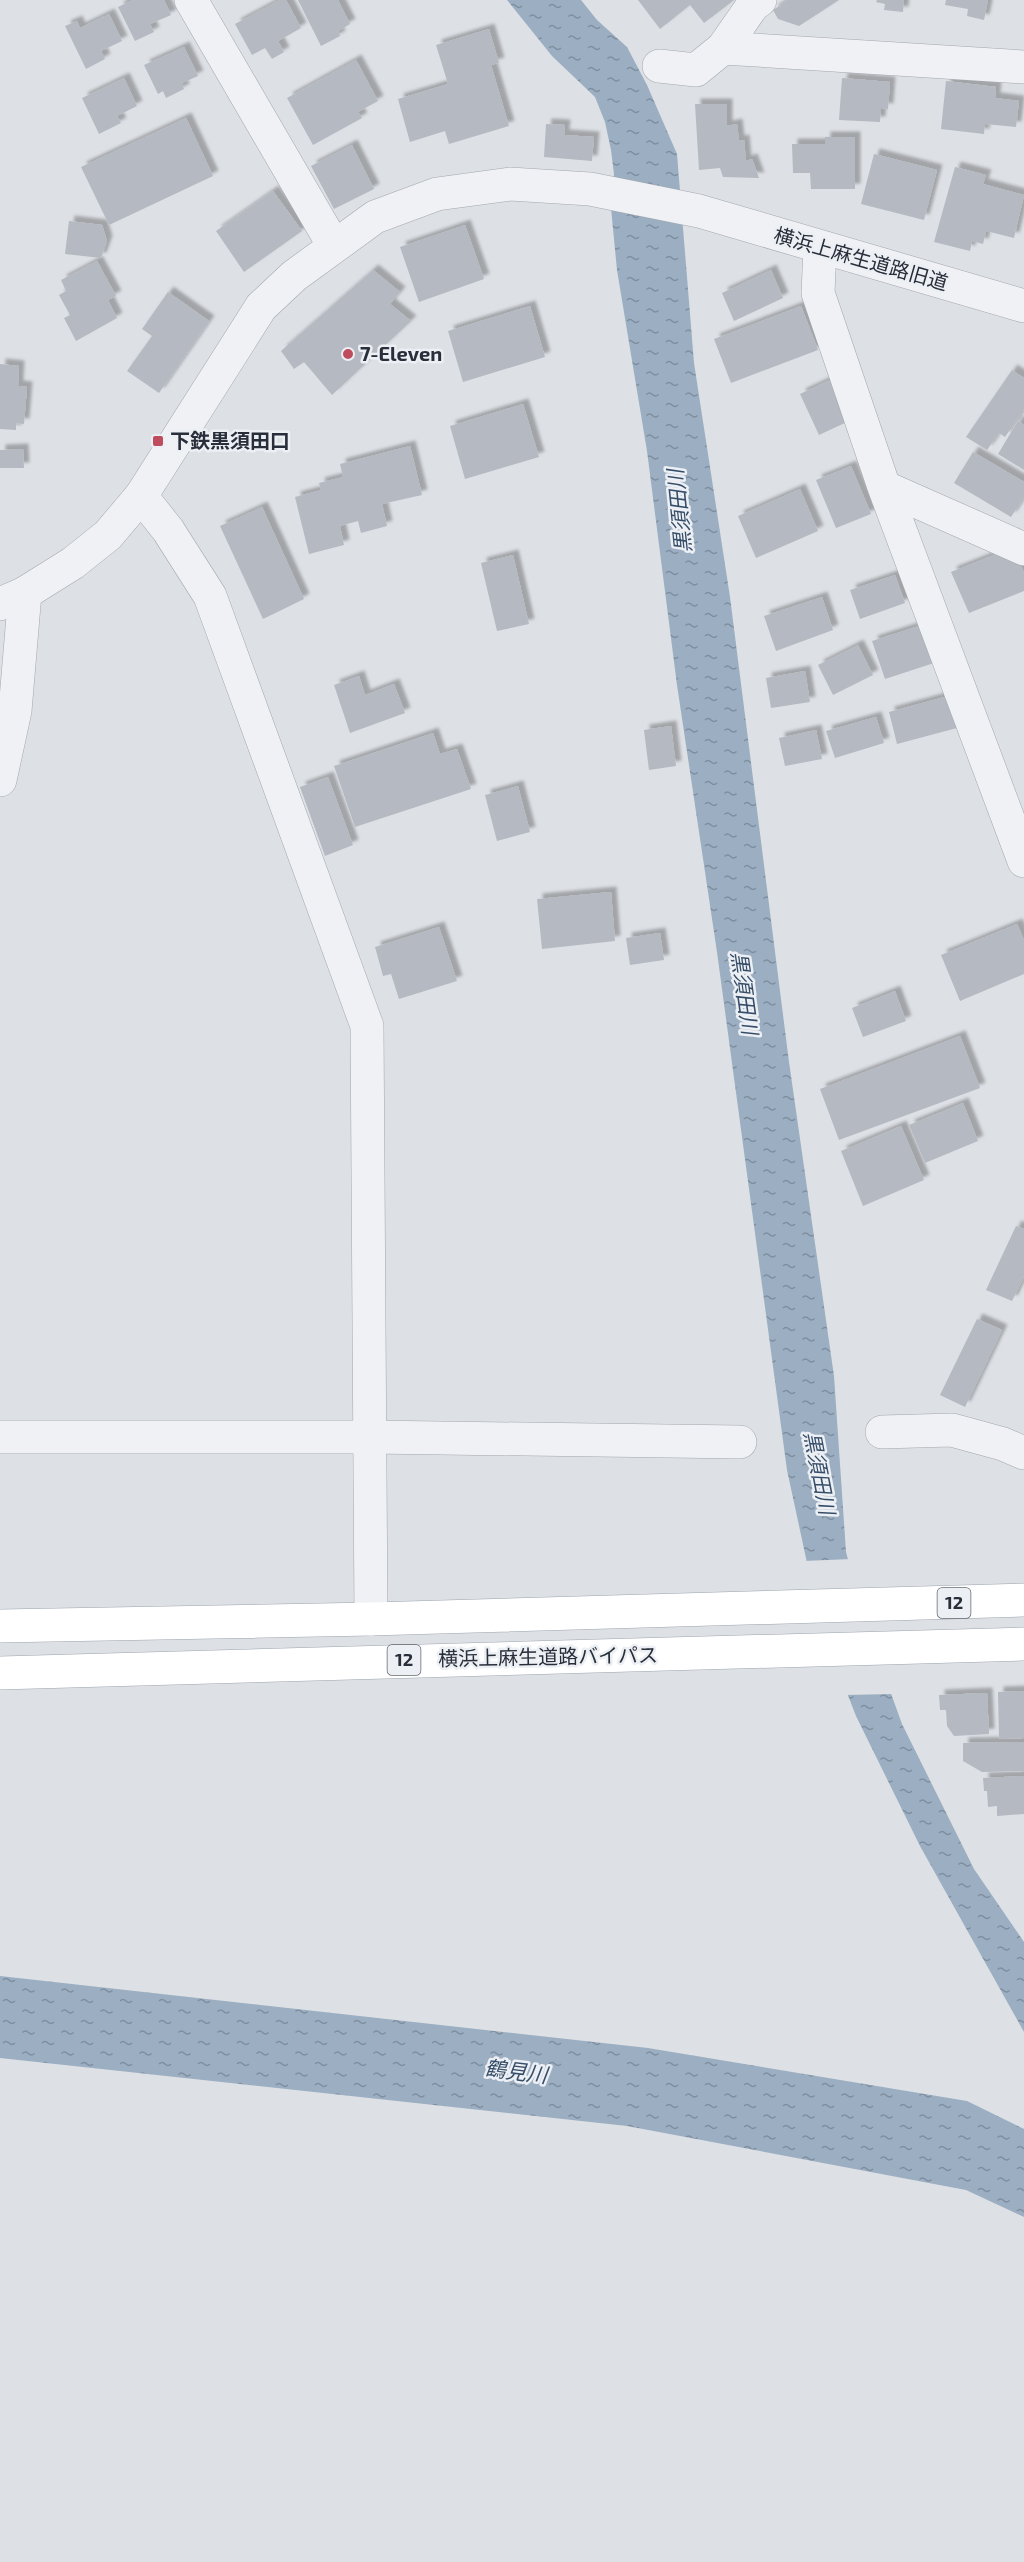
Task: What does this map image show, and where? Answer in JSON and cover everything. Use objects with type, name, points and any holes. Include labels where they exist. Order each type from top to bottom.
[{"type":"main road","name":"12","points":[[0,1626],[884,1606],[1024,1600]]},
{"type":"main road","name":"横浜上麻生道路バイパス","points":[[0,1672],[1024,1644]]},
{"type":"street","points":[[0,780],[15,711],[13,598],[73,563],[108,535],[141,496],[261,307],[294,276],[334,246],[191,0]]},
{"type":"street","points":[[659,66],[696,70],[723,48],[753,5],[760,0]]},
{"type":"street","points":[[723,48],[1024,67]]},
{"type":"street","name":"横浜上麻生道路旧道","points":[[334,246],[375,217],[437,194],[510,184],[590,189],[699,211],[1024,306]]},
{"type":"street","points":[[820,248],[818,293],[884,487],[1024,861]]},
{"type":"street","points":[[884,487],[1024,549]]},
{"type":"street","points":[[141,496],[168,530],[210,596],[367,1026],[371,1619]]},
{"type":"street","points":[[882,1432],[951,1430],[1003,1444],[1024,1453]]},
{"type":"street","points":[[0,1437],[371,1437],[740,1442]]},
{"type":"water","name":"黒須田川","points":[[507,0],[581,0],[597,20],[627,47],[647,85],[677,154],[694,363],[730,597],[789,1062],[834,1376],[846,1552],[863,1616],[902,1724],[974,1869],[1024,1942],[1024,2032],[920,1846],[856,1716],[820,1623],[787,1470],[717,952],[677,685],[647,451],[617,270],[611,208],[614,174],[611,150],[605,122],[595,97],[552,56]]},
{"type":"water","name":"鶴見川","points":[[0,1976],[648,2048],[967,2101],[1024,2129],[1024,2217],[966,2190],[627,2126],[0,2058]]},
{"type":"pier","points":[[851,1559],[866,1615],[894,1694],[845,1695],[817,1624],[803,1561]]},
{"type":"building","points":[[133,0],[164,0],[171,15],[150,24],[154,32],[135,41],[118,7]]},
{"type":"building","points":[[280,0],[286,0],[301,28],[278,41],[284,52],[272,59],[265,48],[252,55],[235,24]]},
{"type":"building","points":[[298,0],[338,0],[350,24],[338,31],[340,36],[321,46]]},
{"type":"building","points":[[638,0],[734,0],[704,23],[690,5],[660,29]]},
{"type":"building","points":[[789,0],[839,0],[799,26],[778,19],[773,10]]},
{"type":"building","points":[[877,0],[904,0],[903,12],[884,10],[885,4],[876,2]]},
{"type":"building","points":[[946,0],[988,0],[984,20],[967,16],[968,9],[945,5]]},
{"type":"building","points":[[109,14],[122,41],[101,51],[105,59],[86,69],[65,26],[77,21],[80,28]]},
{"type":"building","points":[[489,29],[499,63],[491,65],[509,126],[449,144],[445,131],[410,142],[398,99],[448,84],[436,45]]},
{"type":"building","points":[[184,47],[198,76],[182,83],[184,89],[166,98],[163,91],[158,94],[144,65]]},
{"type":"building","points":[[356,60],[378,101],[358,112],[362,118],[313,145],[287,98]]},
{"type":"building","points":[[124,78],[137,106],[117,116],[121,123],[99,134],[82,98]]},
{"type":"building","points":[[842,78],[890,82],[888,109],[881,108],[880,122],[839,120]]},
{"type":"building","points":[[946,81],[996,87],[995,98],[1019,101],[1016,127],[985,124],[984,134],[941,129]]},
{"type":"building","points":[[695,104],[727,104],[727,126],[737,124],[739,141],[744,140],[746,161],[752,159],[759,178],[723,177],[720,168],[699,170]]},
{"type":"building","points":[[186,118],[213,176],[109,225],[81,167]]},
{"type":"building","points":[[546,124],[565,125],[564,135],[594,137],[592,161],[544,157]]},
{"type":"building","points":[[825,137],[855,137],[855,189],[811,189],[810,173],[793,173],[792,144],[825,144]]},
{"type":"building","points":[[352,145],[374,189],[334,209],[311,166]]},
{"type":"building","points":[[874,154],[937,170],[924,220],[861,204]]},
{"type":"building","points":[[955,167],[986,175],[983,184],[1024,195],[1014,238],[986,231],[983,244],[972,241],[970,251],[934,242]]},
{"type":"building","points":[[273,191],[302,231],[244,272],[216,231]]},
{"type":"building","points":[[69,221],[102,225],[107,241],[101,258],[65,254]]},
{"type":"building","points":[[465,225],[484,279],[419,302],[400,247]]},
{"type":"building","points":[[97,261],[116,296],[108,300],[117,318],[76,341],[64,318],[70,315],[59,295],[66,291],[61,280]]},
{"type":"building","points":[[373,270],[400,292],[390,304],[411,321],[332,395],[304,362],[294,369],[281,351]]},
{"type":"building","points":[[771,270],[783,298],[734,321],[722,293]]},
{"type":"building","points":[[168,292],[209,321],[159,393],[127,371],[152,336],[142,329]]},
{"type":"building","points":[[530,306],[545,357],[463,382],[448,331]]},
{"type":"building","points":[[801,306],[818,350],[731,383],[714,339]]},
{"type":"building","points":[[0,364],[19,366],[18,386],[27,387],[24,424],[16,423],[16,430],[0,429]]},
{"type":"building","points":[[1012,370],[1024,378],[1024,409],[1005,437],[999,433],[987,450],[966,437]]},
{"type":"building","points":[[830,380],[849,421],[819,435],[800,394]]},
{"type":"building","points":[[523,404],[539,457],[465,479],[450,426]]},
{"type":"building","points":[[1018,421],[1024,425],[1024,470],[998,454]]},
{"type":"building","points":[[410,446],[422,495],[382,504],[387,526],[361,533],[358,521],[340,526],[344,545],[309,554],[295,497],[321,490],[319,483],[343,477],[340,464]]},
{"type":"building","points":[[23,449],[24,468],[0,468],[0,450]]},
{"type":"building","points":[[973,452],[1024,482],[1024,497],[1011,517],[954,483]]},
{"type":"building","points":[[851,466],[871,514],[836,528],[816,480]]},
{"type":"building","points":[[800,489],[818,531],[756,558],[738,516]]},
{"type":"building","points":[[262,507],[304,599],[263,619],[220,526]]},
{"type":"building","points":[[1014,547],[1024,573],[1024,591],[969,613],[951,572]]},
{"type":"building","points":[[513,555],[529,624],[497,631],[481,563]]},
{"type":"building","points":[[895,575],[905,603],[860,619],[850,590]]},
{"type":"building","points":[[822,597],[833,630],[776,651],[764,616]]},
{"type":"building","points":[[922,625],[934,663],[885,679],[872,641]]},
{"type":"building","points":[[858,645],[873,675],[833,695],[818,665]]},
{"type":"building","points":[[805,671],[810,702],[771,708],[766,678]]},
{"type":"building","points":[[359,676],[365,695],[394,684],[405,713],[350,733],[334,685]]},
{"type":"building","points":[[948,696],[957,728],[897,744],[889,712]]},
{"type":"building","points":[[876,717],[884,743],[835,758],[826,731]]},
{"type":"building","points":[[671,726],[676,766],[649,770],[644,730]]},
{"type":"building","points":[[816,730],[822,759],[785,766],[779,738]]},
{"type":"building","points":[[433,733],[440,754],[457,749],[471,789],[355,827],[334,766]]},
{"type":"building","points":[[328,777],[353,845],[325,856],[300,787]]},
{"type":"building","points":[[518,786],[530,832],[497,841],[485,795]]},
{"type":"building","points":[[611,892],[615,941],[542,949],[537,899]]},
{"type":"building","points":[[1017,924],[1024,940],[1024,974],[960,1001],[941,955]]},
{"type":"building","points":[[439,927],[457,981],[399,999],[391,974],[383,976],[375,947]]},
{"type":"building","points":[[660,933],[664,960],[630,965],[626,938]]},
{"type":"building","points":[[895,991],[906,1021],[863,1037],[852,1008]]},
{"type":"building","points":[[960,1036],[980,1088],[839,1140],[820,1089]]},
{"type":"building","points":[[963,1103],[978,1141],[925,1163],[909,1125]]},
{"type":"building","points":[[901,1126],[924,1180],[863,1206],[841,1151]]},
{"type":"building","points":[[1016,1226],[1024,1229],[1024,1277],[1012,1301],[986,1290]]},
{"type":"building","points":[[977,1319],[1002,1330],[965,1407],[940,1395]]},
{"type":"building","points":[[1024,1691],[1024,1738],[999,1739],[998,1692]]},
{"type":"building","points":[[987,1693],[989,1734],[954,1736],[947,1726],[946,1710],[940,1710],[939,1695]]},
{"type":"building","points":[[1024,1742],[1024,1771],[982,1772],[963,1761],[963,1743]]},
{"type":"building","points":[[1024,1776],[1024,1814],[997,1816],[997,1806],[988,1807],[983,1778]]},
{"type":"place","name":"7-Eleven","points":[[348,354]]},
{"type":"place","name":"下鉄黒須田口","points":[[158,441]]}]
